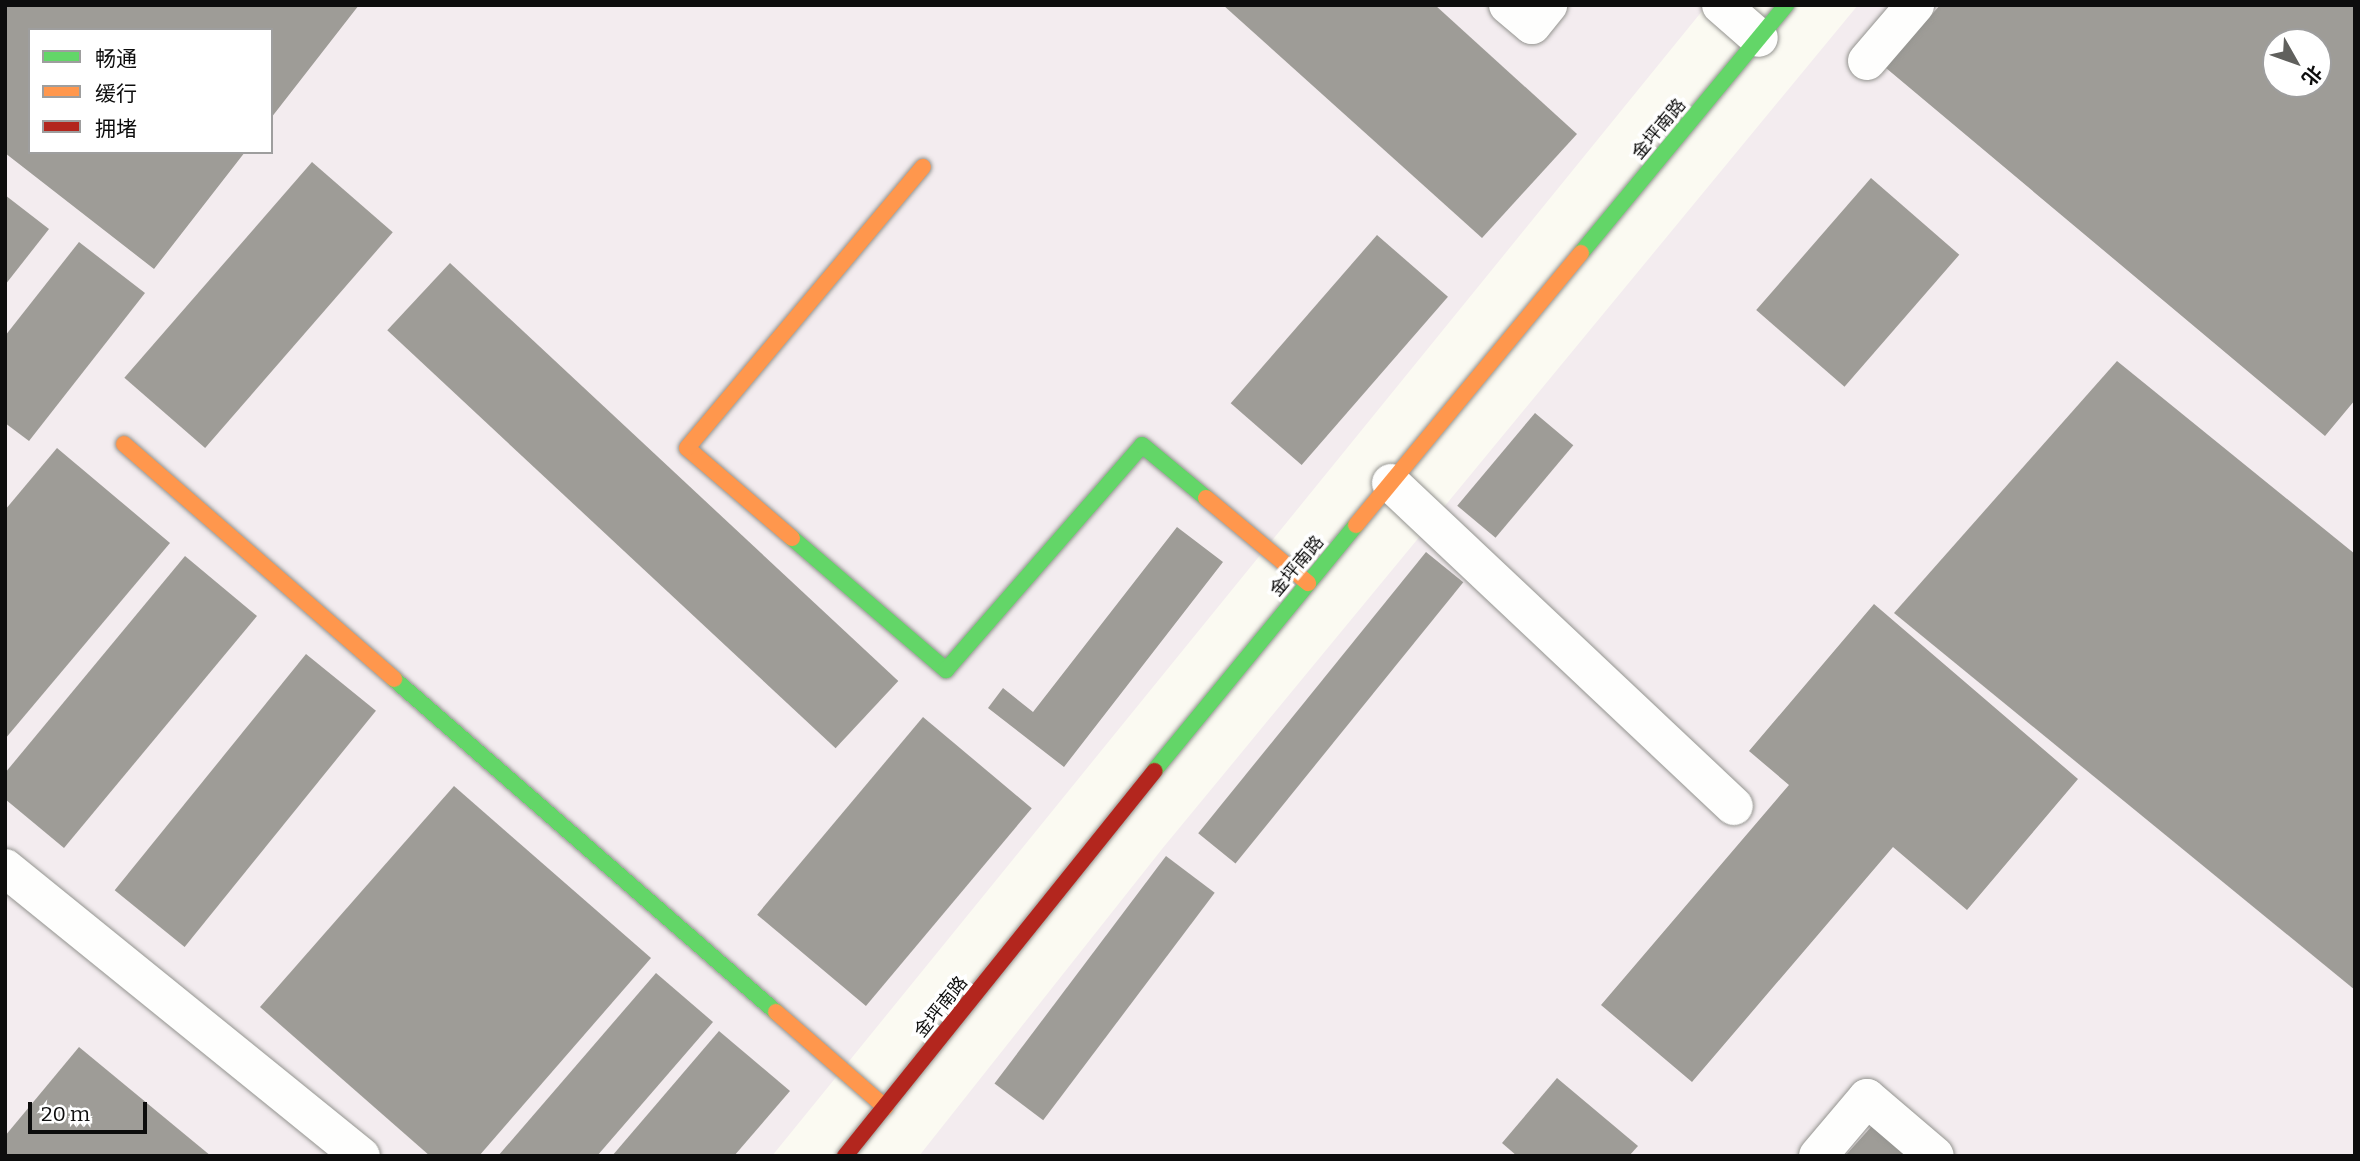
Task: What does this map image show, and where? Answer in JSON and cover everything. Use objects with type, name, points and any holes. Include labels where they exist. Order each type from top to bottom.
[{"type":"street","points":[[1508,5],[1532,26],[1548,5]]},
{"type":"street","points":[[1721,5],[1759,38]]},
{"type":"street","name":"金坪南路","points":[[845,1156],[1308,583],[1786,5]]},
{"type":"street","points":[[1867,61],[1914,5]]},
{"type":"street","points":[[923,167],[687,447],[946,670],[1142,445],[1308,583]]},
{"type":"street","points":[[124,444],[885,1107]]},
{"type":"street","points":[[1391,483],[1734,806]]},
{"type":"street","points":[[5,868],[361,1156]]},
{"type":"street","points":[[1818,1156],[1867,1098],[1935,1156]]},
{"type":"shaded area","points":[[5,5],[1707,5],[772,1156],[5,1156]]},
{"type":"shaded area","points":[[1858,5],[2355,5],[2355,1156],[919,1156],[1162,849]]},
{"type":"building","points":[[5,5],[359,5],[273,115],[273,28],[28,28],[28,154],[243,154],[154,269],[5,153]]},
{"type":"building","points":[[1223,5],[1435,5],[1577,134],[1482,238]]},
{"type":"building","points":[[1940,5],[2355,5],[2355,400],[2325,436],[1886,68]]},
{"type":"building","points":[[312,162],[393,232],[205,448],[124,378]]},
{"type":"building","points":[[1871,178],[1959,255],[1844,387],[1756,310]]},
{"type":"building","points":[[5,195],[49,229],[5,285]]},
{"type":"building","points":[[1377,235],[1448,297],[1302,465],[1231,403]]},
{"type":"building","points":[[79,242],[145,293],[29,441],[5,423],[5,336]]},
{"type":"building","points":[[450,263],[898,681],[836,748],[387,330]]},
{"type":"building","points":[[2117,361],[2355,554],[2355,990],[1894,613]]},
{"type":"building","points":[[1535,413],[1573,445],[1496,538],[1457,506]]},
{"type":"building","points":[[57,448],[170,543],[5,739],[5,510]]},
{"type":"building","points":[[1177,527],[1223,562],[1064,767],[988,708],[1003,688],[1033,712]]},
{"type":"building","points":[[1426,552],[1463,582],[1235,864],[1198,833]]},
{"type":"building","points":[[185,556],[257,616],[64,848],[5,799],[5,773]]},
{"type":"building","points":[[1874,604],[2078,779],[1967,910],[1893,847],[1692,1082],[1601,1005],[1789,785],[1749,751]]},
{"type":"building","points":[[306,654],[376,711],[185,947],[115,890]]},
{"type":"building","points":[[923,717],[1032,808],[866,1006],[757,915]]},
{"type":"building","points":[[454,786],[651,958],[479,1156],[430,1156],[260,1007]]},
{"type":"building","points":[[1166,856],[1215,893],[1043,1120],[994,1084]]},
{"type":"building","points":[[656,973],[713,1022],[597,1156],[498,1156]]},
{"type":"building","points":[[719,1031],[790,1091],[734,1156],[612,1156]]},
{"type":"building","points":[[79,1047],[211,1156],[5,1156],[5,1136]]},
{"type":"building","points":[[1557,1078],[1638,1146],[1629,1156],[1517,1156],[1502,1143]]},
{"type":"building","points":[[1872,1126],[1905,1156],[1845,1156]]},
{"type":"traffic: fast","points":[[1581,253],[1786,5]]},
{"type":"traffic: fast","points":[[792,538],[946,670],[1142,445],[1206,498]]},
{"type":"traffic: fast","points":[[1154,771],[1356,525]]},
{"type":"traffic: fast","points":[[394,679],[776,1012]]},
{"type":"traffic: slow","points":[[792,538],[687,448],[923,167]]},
{"type":"traffic: slow","points":[[1356,525],[1581,253]]},
{"type":"traffic: slow","points":[[124,444],[394,679]]},
{"type":"traffic: slow","points":[[1206,498],[1308,583]]},
{"type":"traffic: slow","points":[[776,1012],[885,1107]]},
{"type":"traffic: jam","points":[[845,1156],[1154,771]]}]
